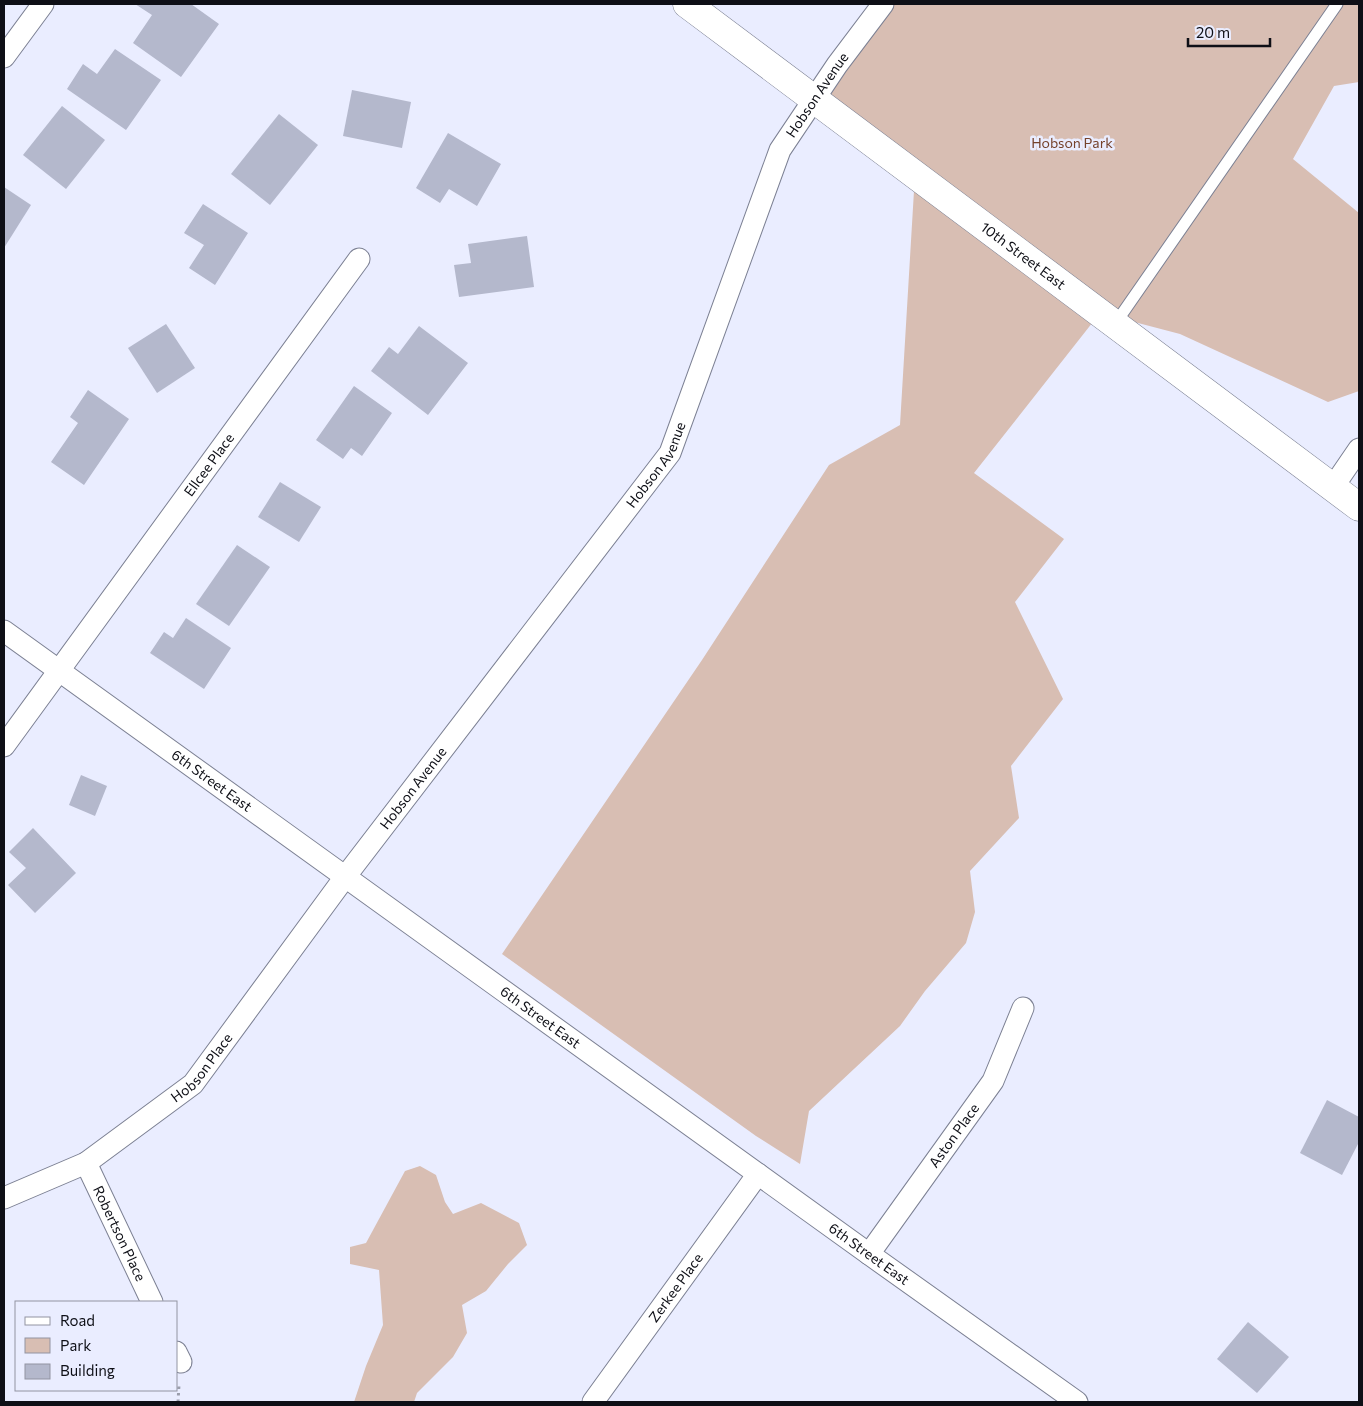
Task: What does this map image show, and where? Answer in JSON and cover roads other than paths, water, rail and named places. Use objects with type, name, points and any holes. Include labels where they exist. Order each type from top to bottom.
[{"type":"street","points":[[4,57],[43,4]]},
{"type":"street","name":"10th Street East","points":[[687,4],[1359,507]]},
{"type":"street","name":"Hobson Avenue","points":[[345,877],[670,453],[780,150],[837,65],[883,4]]},
{"type":"street","name":"Ellcee Place","points":[[4,746],[358,259]]},
{"type":"street","points":[[1333,487],[1359,449]]},
{"type":"street","name":"6th Street East","points":[[4,631],[869,1254],[1078,1402]]},
{"type":"street","name":"Hobson Place","points":[[4,1198],[86,1163],[193,1084],[345,877]]},
{"type":"street","name":"Aston Place","points":[[869,1254],[992,1081],[1023,1008]]},
{"type":"street","name":"Robertson Place","points":[[86,1163],[152,1301]]},
{"type":"street","name":"Zerkee Place","points":[[593,1402],[758,1174]]},
{"type":"lane","points":[[1115,324],[1337,4]]},
{"type":"park label","name":"Hobson Park","points":[[1072,143]]}]
